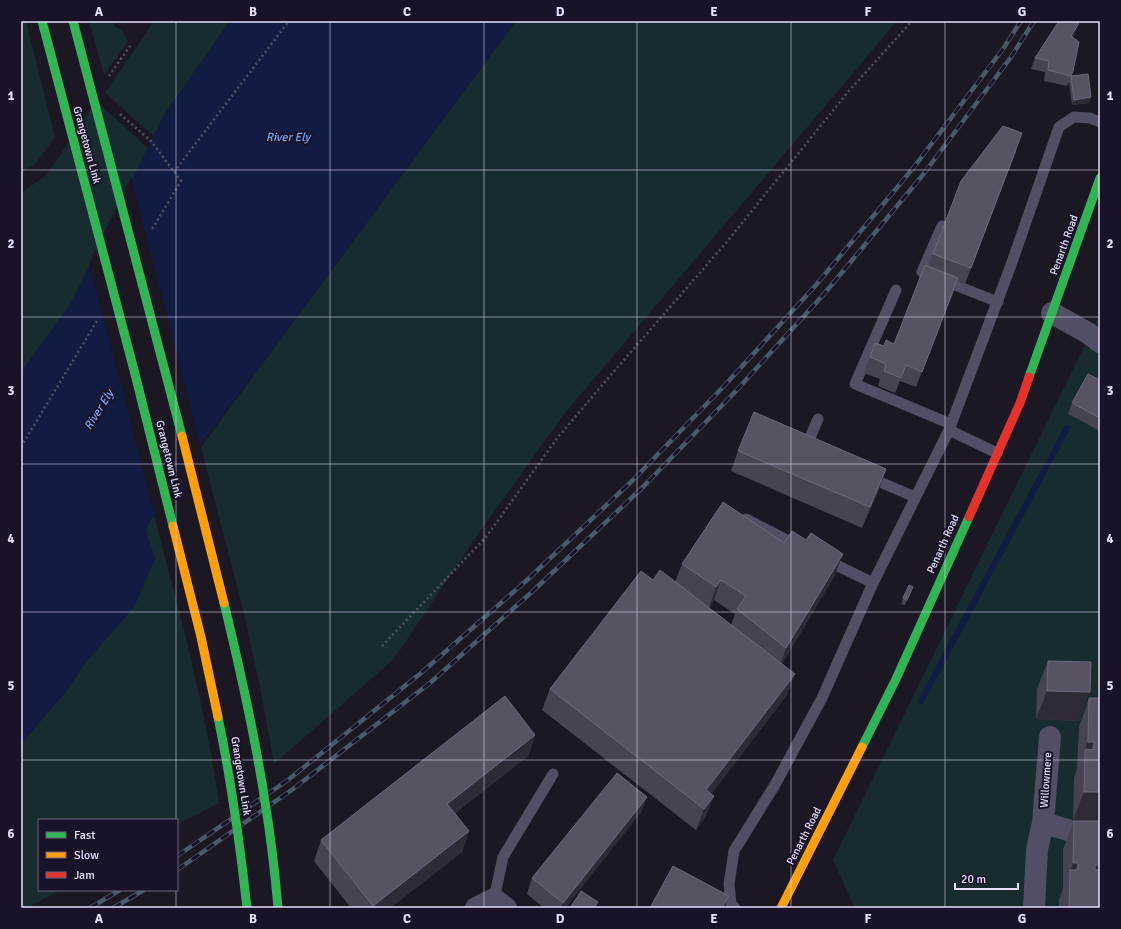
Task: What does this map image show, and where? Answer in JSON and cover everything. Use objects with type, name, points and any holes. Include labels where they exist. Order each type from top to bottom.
[{"type":"main road","name":"Grangetown Link","points":[[42,21],[137,382],[201,637],[225,750],[237,823],[247,908]]},
{"type":"main road","name":"Grangetown Link","points":[[73,21],[226,607],[250,715],[261,776],[272,850],[278,908]]},
{"type":"main road","name":"Penarth Road","points":[[781,908],[896,680],[1020,403],[1100,178]]},
{"type":"street","points":[[1052,313],[1088,333],[1100,342]]},
{"type":"street","name":"Willowmere","points":[[1034,908],[1037,849],[1043,823],[1050,737]]},
{"type":"street","name":"Willowmere","points":[[1043,823],[1100,839]]},
{"type":"lane","points":[[735,908],[731,904],[729,884],[734,851],[776,783],[822,698],[873,583],[950,427],[1012,265],[1059,127],[1074,117],[1090,118],[1100,122]]},
{"type":"lane","points":[[942,226],[922,272],[998,302]]},
{"type":"lane","points":[[896,290],[855,384],[950,427],[997,453]]},
{"type":"lane","points":[[812,454],[805,450],[818,419]]},
{"type":"lane","points":[[856,472],[915,497]]},
{"type":"lane","points":[[736,514],[873,583]]},
{"type":"lane","points":[[492,905],[503,857],[553,774]]},
{"type":"path","points":[[174,172],[289,21]]},
{"type":"path","points":[[382,646],[486,537],[558,437],[725,244],[848,92],[912,21]]},
{"type":"path","points":[[119,112],[151,141]]},
{"type":"green space","points":[[21,21],[26,21],[55,137],[36,163],[21,172]]},
{"type":"green space","points":[[89,21],[112,21],[115,27],[123,30],[128,42],[104,75]]},
{"type":"green space","points":[[154,21],[230,21],[164,115],[154,136],[105,93]]},
{"type":"green space","points":[[516,21],[897,21],[565,413],[478,534],[394,659],[274,764],[260,687],[244,614],[201,447]]},
{"type":"green space","points":[[96,101],[148,148],[88,283],[21,380],[21,191],[22,192],[47,175]]},
{"type":"green space","points":[[1100,314],[1100,908],[855,908],[833,860]]},
{"type":"green space","points":[[154,515],[199,694],[219,803],[178,824],[178,819],[38,819],[38,891],[58,891],[27,908],[21,908],[21,744],[67,690],[155,559],[145,530]]},
{"type":"water","name":"River Ely","points":[[230,21],[516,21],[265,360],[166,490],[146,530],[155,559],[134,607],[86,662],[67,690],[21,744],[21,372],[71,303],[164,115]]},
{"type":"pier","points":[[131,178],[201,447],[167,491],[155,516],[89,263]]},
{"type":"building","points":[[1059,21],[1076,21],[1079,23],[1071,36],[1079,42],[1071,76],[1048,70],[1049,61],[1035,58]]},
{"type":"building","points":[[1088,74],[1091,97],[1074,100],[1071,76]]},
{"type":"building","points":[[1003,126],[1022,133],[971,268],[933,254],[961,181]]},
{"type":"building","points":[[925,265],[958,278],[922,372],[906,365],[901,378],[884,371],[886,364],[870,357],[875,343],[884,346],[886,340],[894,344]]},
{"type":"building","points":[[1088,374],[1100,380],[1100,418],[1072,403]]},
{"type":"building","points":[[754,412],[886,469],[870,507],[738,451]]},
{"type":"building","points":[[723,502],[784,543],[792,531],[806,540],[811,533],[843,554],[786,648],[737,609],[746,596],[721,580],[716,587],[682,564]]},
{"type":"building","points":[[660,570],[795,674],[706,790],[714,796],[704,809],[550,689],[641,571],[653,580]]},
{"type":"building","points":[[909,585],[913,587],[907,600],[903,598]]},
{"type":"building","points":[[1048,661],[1091,662],[1090,692],[1047,691]]},
{"type":"building","points":[[505,696],[535,735],[447,804],[469,831],[373,906],[321,840]]},
{"type":"building","points":[[1089,698],[1100,698],[1100,792],[1084,792],[1085,749],[1094,750],[1094,742],[1088,742]]},
{"type":"building","points":[[617,773],[647,797],[563,903],[532,878]]},
{"type":"building","points":[[1074,821],[1100,821],[1100,865],[1095,865],[1095,870],[1100,870],[1100,908],[1069,908],[1070,870],[1078,870],[1078,863],[1073,863]]},
{"type":"building","points":[[673,866],[729,896],[722,908],[650,908]]},
{"type":"building","points":[[581,891],[598,902],[594,908],[570,908]]},
{"type":"waterway","points":[[921,701],[1067,428]]},
{"type":"railway","points":[[178,855],[288,780],[421,673],[526,581],[633,480],[725,385],[816,285],[914,167],[1003,49],[1021,21]]},
{"type":"railway","points":[[178,869],[293,789],[430,683],[534,590],[642,488],[734,393],[824,294],[922,176],[1011,57],[1034,21]]},
{"type":"railway","points":[[90,908],[118,891]]},
{"type":"railway","points":[[113,908],[142,891]]},
{"type":"traffic: fast","points":[[42,21],[135,374],[173,526]]},
{"type":"traffic: fast","points":[[73,21],[182,436]]},
{"type":"traffic: fast","points":[[1029,377],[1100,178]]},
{"type":"traffic: fast","points":[[862,747],[896,679],[969,517]]},
{"type":"traffic: fast","points":[[224,603],[257,752],[269,829],[278,908]]},
{"type":"traffic: fast","points":[[218,717],[235,812],[247,908]]},
{"type":"traffic: slow","points":[[182,436],[224,603]]},
{"type":"traffic: slow","points":[[173,526],[201,637],[218,717]]},
{"type":"traffic: slow","points":[[781,908],[862,747]]},
{"type":"traffic: jam","points":[[969,517],[1020,403],[1029,377]]}]
